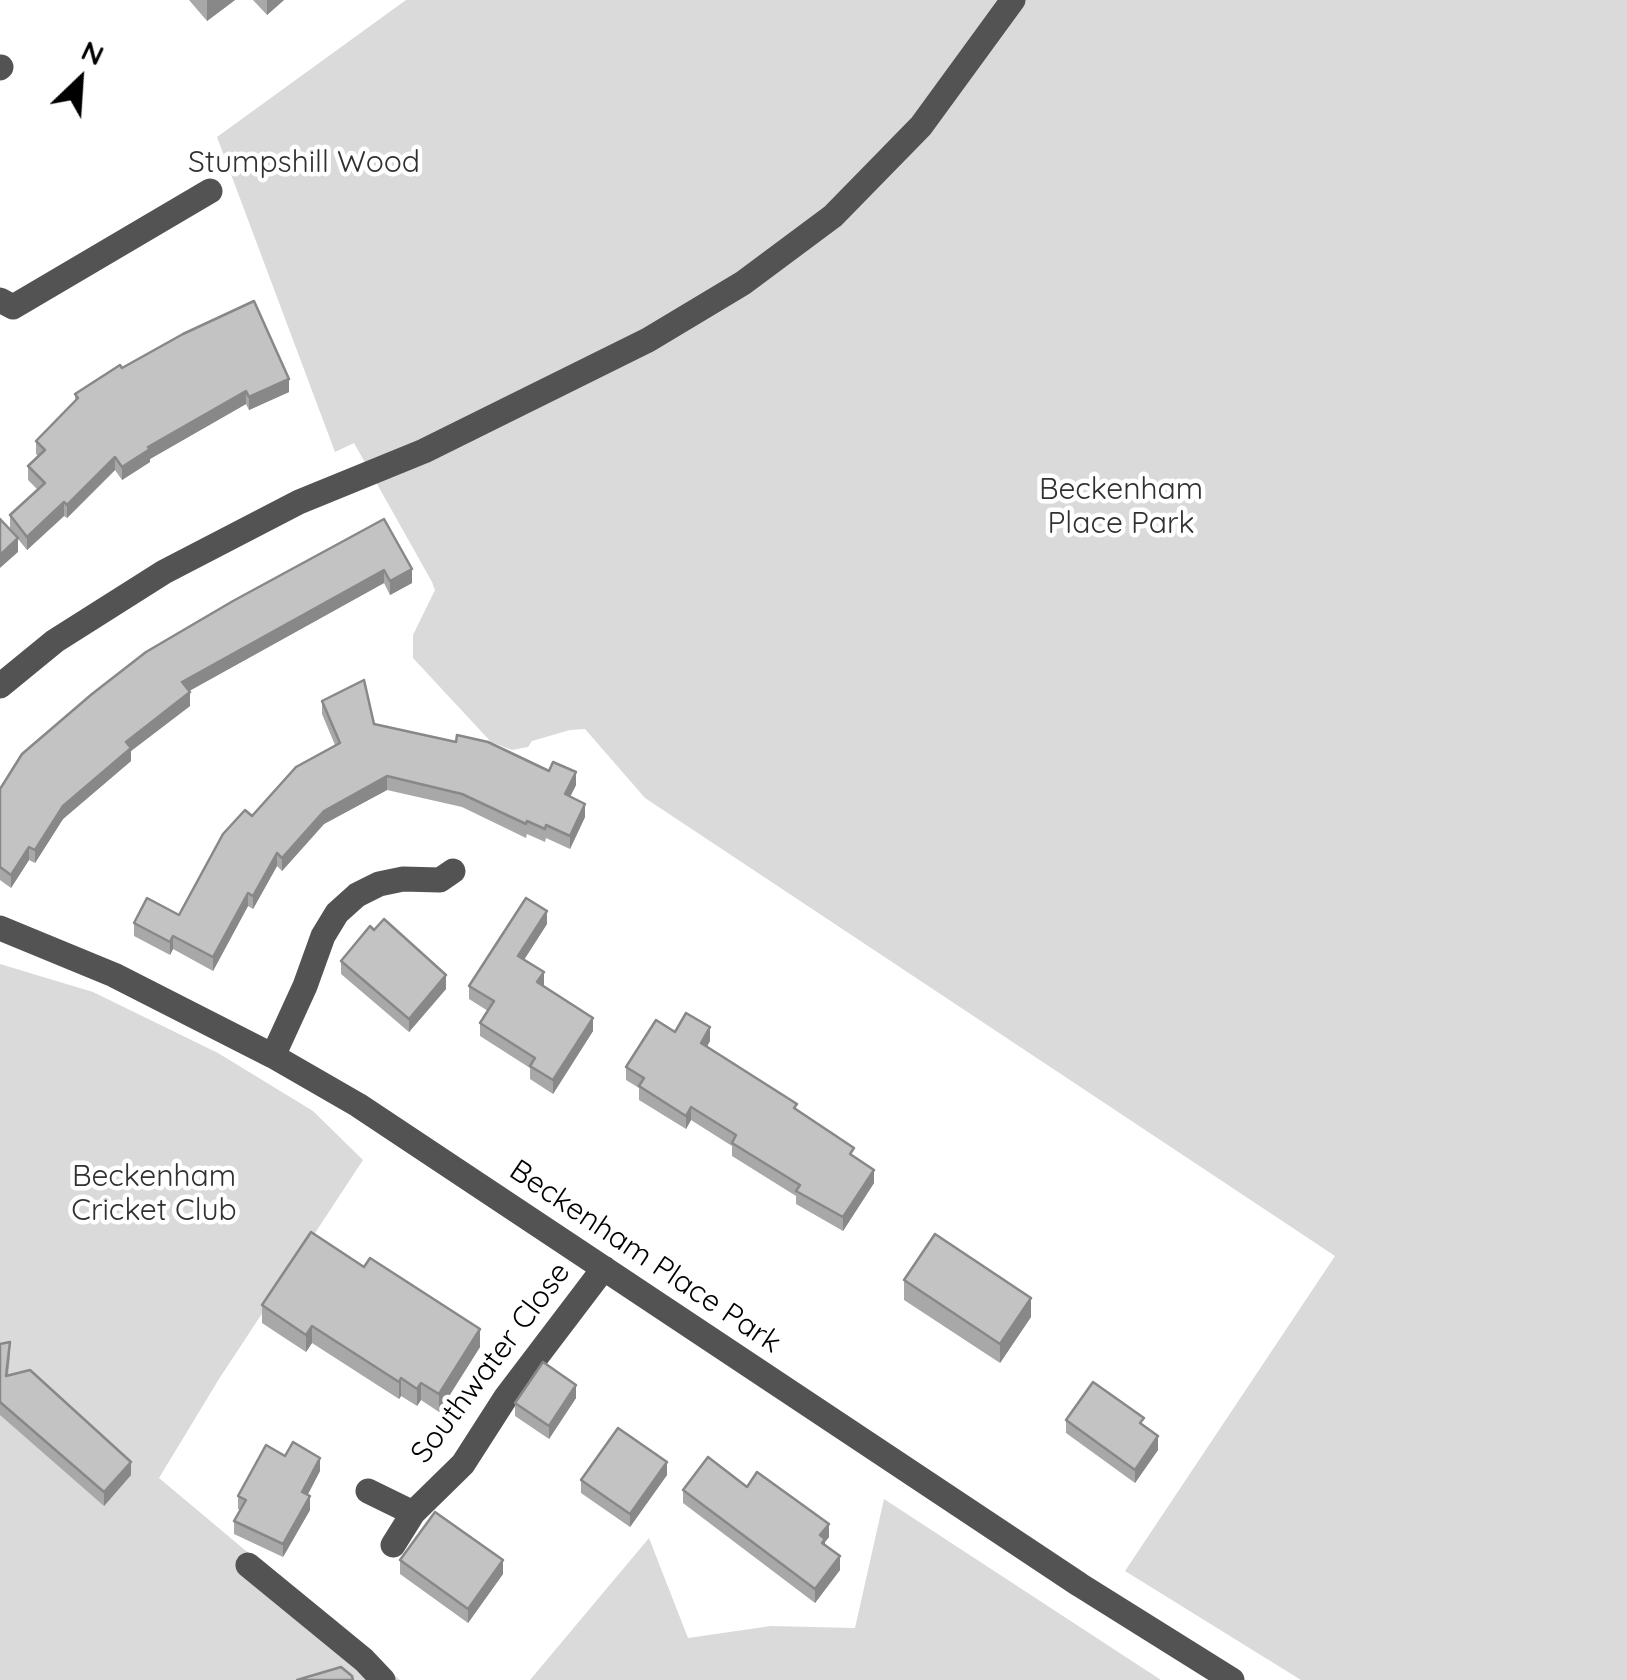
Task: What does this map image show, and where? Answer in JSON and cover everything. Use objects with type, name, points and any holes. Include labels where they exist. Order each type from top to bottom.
[{"type":"street","points":[[0,686],[55,642],[164,572],[299,502],[424,451],[648,340],[743,283],[834,216],[921,126],[1012,0]]},
{"type":"street","points":[[0,300],[13,306],[210,192]]},
{"type":"street","points":[[272,1056],[305,986],[322,936],[336,913],[357,895],[379,884],[440,880],[453,871]]},
{"type":"street","name":"Beckenham Place Park","points":[[0,928],[90,964],[272,1056],[370,1112],[1064,1574],[1232,1680]]},
{"type":"street","name":"Southwater Close","points":[[393,1545],[413,1513],[463,1464],[506,1398],[604,1268]]},
{"type":"street","points":[[368,1491],[413,1513]]},
{"type":"street","points":[[248,1564],[383,1680]]},
{"type":"green space","name":"Beckenham Place Park","points":[[406,0],[1627,0],[1627,1680],[1301,1680],[1125,1571],[1335,1256],[645,798],[585,729],[570,730],[512,750],[491,742],[413,658],[413,635],[435,590],[432,582],[354,443],[335,452],[217,137]]},
{"type":"green space","name":"Beckenham Cricket Club","points":[[0,964],[93,992],[218,1053],[313,1111],[363,1160],[159,1478],[400,1680],[0,1680]]},
{"type":"green space","points":[[884,1499],[1161,1680],[530,1680],[649,1538],[688,1638],[771,1626],[855,1628]]},
{"type":"building","points":[[254,301],[289,379],[249,397],[246,391],[148,447],[122,467],[115,457],[67,505],[64,502],[27,537],[10,515],[45,483],[28,466],[45,450],[36,441],[78,398],[75,394],[120,365],[122,368]]},
{"type":"building","points":[[0,519],[18,538],[0,555]]},
{"type":"building","points":[[384,519],[412,569],[390,581],[384,570],[182,682],[190,692],[126,742],[131,748],[63,806],[35,850],[29,847],[11,875],[0,867],[0,789],[22,754],[146,652]]},
{"type":"building","points":[[364,680],[374,724],[456,742],[457,735],[488,742],[549,771],[553,762],[576,772],[565,794],[585,804],[570,836],[546,825],[545,829],[527,821],[526,824],[462,794],[387,776],[324,811],[282,858],[277,853],[253,896],[248,893],[213,957],[173,936],[170,942],[134,923],[147,898],[179,915],[223,834],[245,810],[252,816],[296,767],[340,743],[322,701]]},
{"type":"building","points":[[526,898],[547,911],[518,956],[544,972],[537,982],[593,1018],[553,1080],[530,1066],[535,1058],[480,1023],[494,1001],[469,986]]},
{"type":"building","points":[[384,919],[446,975],[409,1019],[341,961],[370,926],[374,930]]},
{"type":"building","points":[[686,1013],[710,1027],[701,1043],[797,1104],[794,1108],[854,1148],[850,1154],[874,1170],[843,1217],[796,1191],[800,1185],[732,1143],[736,1135],[691,1107],[686,1116],[639,1086],[644,1078],[626,1067],[656,1020],[675,1032]]},
{"type":"building","points":[[311,1232],[364,1267],[370,1258],[480,1329],[439,1394],[421,1383],[417,1389],[401,1378],[399,1382],[312,1326],[306,1335],[262,1305]]},
{"type":"building","points":[[935,1234],[1031,1298],[1000,1344],[904,1280]]},
{"type":"building","points":[[10,1342],[6,1376],[30,1370],[131,1462],[104,1492],[0,1402],[0,1344]]},
{"type":"building","points":[[543,1362],[576,1385],[549,1426],[515,1403]]},
{"type":"building","points":[[1093,1382],[1144,1418],[1140,1423],[1158,1436],[1135,1470],[1066,1420]]},
{"type":"building","points":[[618,1428],[667,1462],[630,1514],[581,1480]]},
{"type":"building","points":[[293,1442],[320,1458],[302,1492],[310,1496],[283,1544],[234,1521],[246,1500],[238,1496],[266,1445],[285,1456]]},
{"type":"building","points":[[708,1457],[747,1487],[757,1472],[829,1524],[820,1535],[825,1539],[822,1543],[840,1556],[815,1589],[683,1490]]},
{"type":"building","points":[[435,1512],[503,1560],[468,1609],[400,1560]]},
{"type":"building","points":[[341,1667],[353,1680],[297,1680]]},
{"type":"park label","name":"Stumpshill Wood","points":[[304,163]]}]
